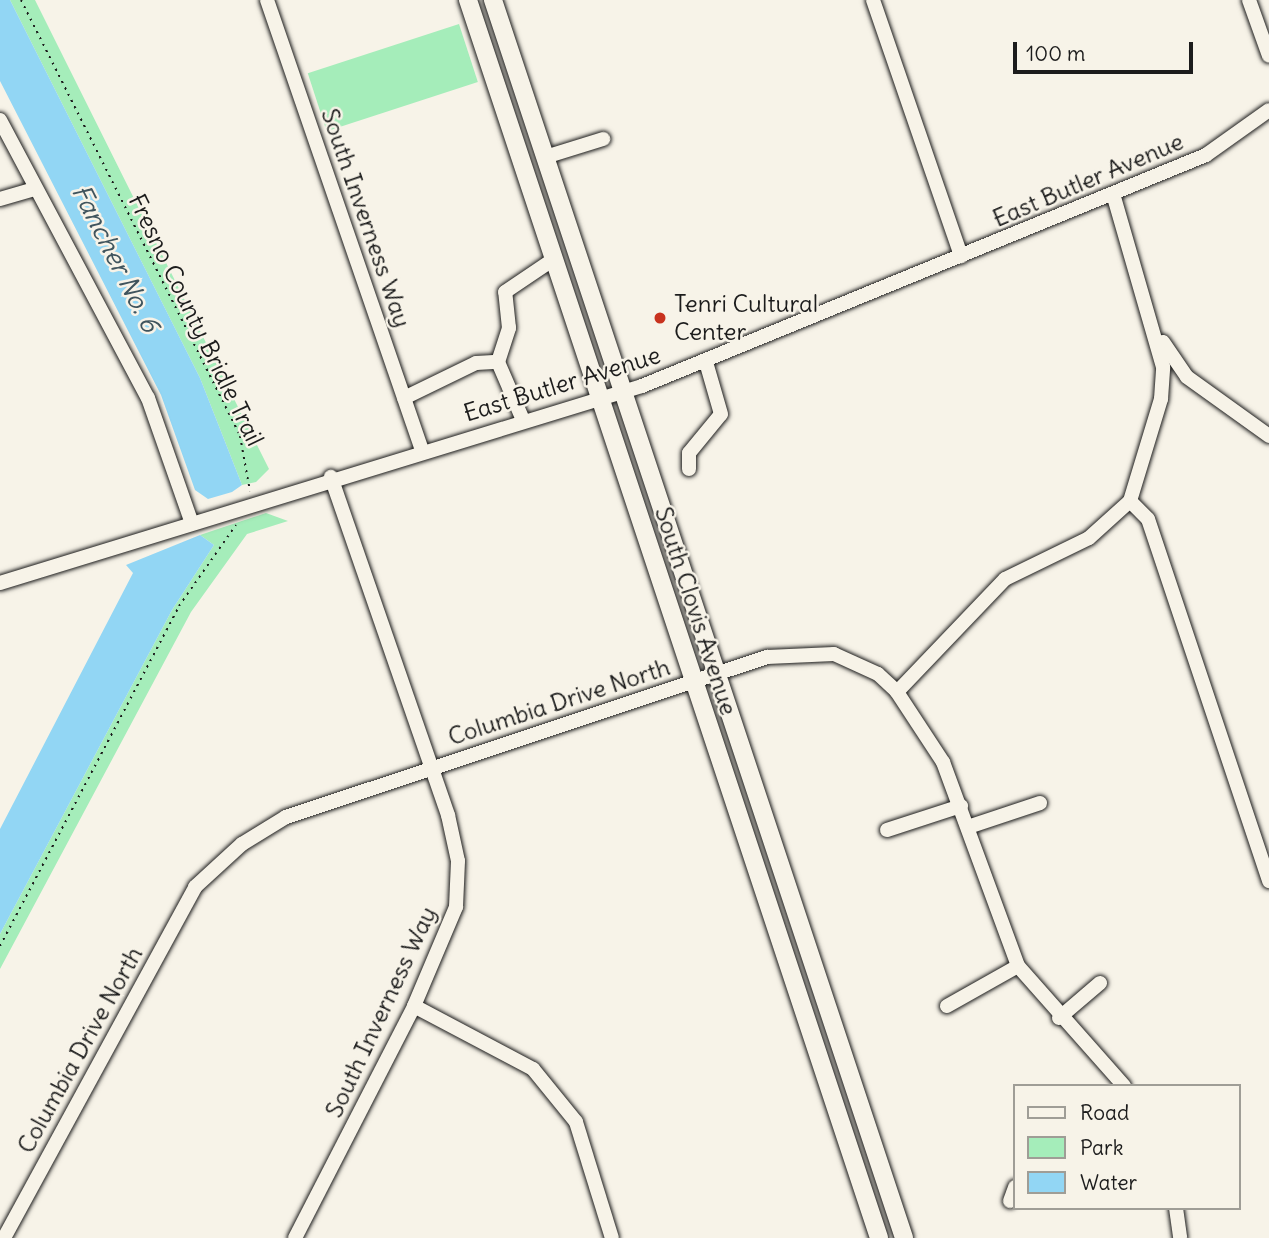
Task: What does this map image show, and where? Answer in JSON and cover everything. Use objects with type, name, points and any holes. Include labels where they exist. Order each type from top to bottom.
[{"type":"main road","name":"South Clovis Avenue","points":[[468,0],[879,1238]]},
{"type":"main road","name":"South Clovis Avenue","points":[[493,0],[904,1238]]},
{"type":"street","name":"South Inverness Way","points":[[267,0],[422,450]]},
{"type":"street","points":[[873,0],[961,256]]},
{"type":"street","points":[[1249,0],[1269,56]]},
{"type":"street","name":"East Butler Avenue","points":[[0,583],[331,477],[623,393],[706,362],[1206,155],[1266,117]]},
{"type":"street","points":[[0,120],[34,189],[148,398],[191,521]]},
{"type":"street","points":[[545,157],[603,139]]},
{"type":"street","points":[[0,200],[34,189]]},
{"type":"street","points":[[897,692],[1005,579],[1089,538],[1130,501],[1161,399],[1158,335],[1113,194]]},
{"type":"street","points":[[523,420],[498,362],[509,328],[505,292],[554,259]]},
{"type":"street","points":[[1158,335],[1187,377],[1269,436]]},
{"type":"street","points":[[404,398],[476,363],[498,362]]},
{"type":"street","points":[[689,469],[690,453],[720,414],[706,362]]},
{"type":"street","name":"South Inverness Way","points":[[295,1238],[414,1006],[456,907],[458,862],[430,769],[331,477]]},
{"type":"street","points":[[1130,501],[1148,519],[1269,881]]},
{"type":"street","name":"Columbia Drive North","points":[[4,1238],[195,887],[242,844],[286,817],[716,674],[810,652],[856,662],[897,692],[932,741],[961,806],[1018,966],[1059,1018],[1122,1084]]},
{"type":"street","points":[[968,827],[1040,803]]},
{"type":"street","points":[[887,830],[961,806]]},
{"type":"street","points":[[947,1006],[1018,966]]},
{"type":"street","points":[[1059,1018],[1100,983]]},
{"type":"street","points":[[414,1006],[533,1069],[576,1122],[612,1238]]},
{"type":"street","points":[[1176,1210],[1180,1238]]},
{"type":"path","name":"Fresno County Bridle Trail","points":[[0,946],[179,606],[246,505],[252,481],[240,436],[21,0]]},
{"type":"green space","points":[[10,0],[35,0],[269,469],[256,482],[242,485],[200,378]]},
{"type":"green space","points":[[459,24],[478,82],[327,131],[308,73]]},
{"type":"green space","points":[[266,513],[288,521],[247,534],[191,612],[0,969],[0,934],[172,610],[214,545],[200,535]]},
{"type":"water","name":"Fancher No. 6","points":[[0,0],[10,0],[200,378],[242,485],[232,492],[208,499],[195,490],[161,395],[0,81]]},
{"type":"water","points":[[200,535],[214,545],[172,610],[0,934],[0,829],[133,573],[126,565]]},
{"type":"place","name":"Tenri Cultural Center","points":[[660,318]]}]
